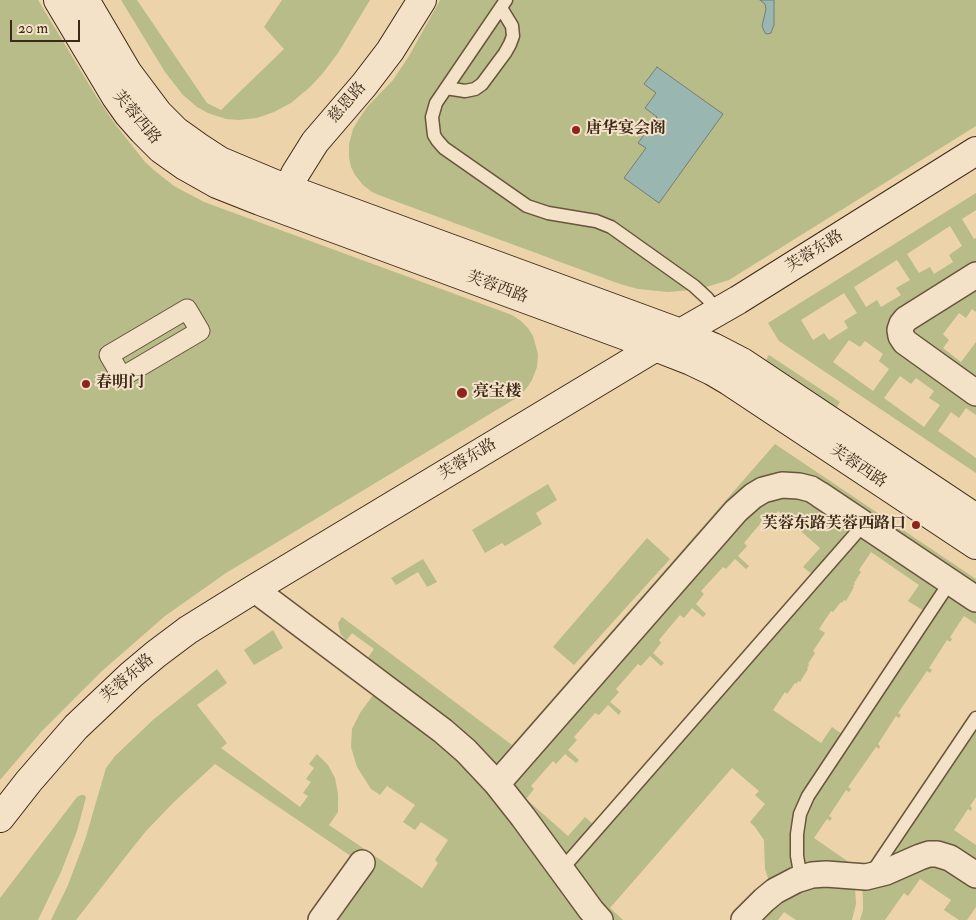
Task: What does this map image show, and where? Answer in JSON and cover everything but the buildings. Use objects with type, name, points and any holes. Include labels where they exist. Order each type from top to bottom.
[{"type":"main road","name":"芙蓉西路","points":[[58,0],[124,109],[161,149],[185,166],[217,184],[284,199],[681,333],[713,347],[742,362],[976,518]]},
{"type":"main road","name":"芙蓉西路","points":[[85,0],[138,87],[158,113],[176,131],[197,146],[246,173],[284,199],[691,361],[729,381],[976,546]]},
{"type":"main road","name":"慈恩路","points":[[284,199],[304,158],[315,142],[364,85],[390,50],[422,0]]},
{"type":"main road","name":"芙蓉东路","points":[[0,818],[29,781],[100,703],[156,654],[188,630],[254,588],[656,347],[718,312],[976,151]]},
{"type":"street","points":[[976,275],[906,319],[900,330],[905,342],[976,393]]},
{"type":"street","points":[[497,784],[736,511],[763,490],[782,485],[811,489],[976,599]]},
{"type":"street","points":[[254,588],[443,731],[466,751],[497,784],[524,817],[600,920]]},
{"type":"street","points":[[744,920],[775,891],[801,878],[812,875],[869,876],[886,872],[929,854],[950,858],[976,875]]},
{"type":"street","points":[[321,920],[362,863]]},
{"type":"lane","points":[[446,88],[465,91],[475,90],[482,84],[505,53],[513,36],[512,26],[504,4]]},
{"type":"lane","points":[[504,4],[436,103],[432,117],[434,135],[440,144],[527,206],[548,213],[596,221],[611,227],[694,286],[718,312]]},
{"type":"lane","points":[[562,870],[864,524]]},
{"type":"lane","points":[[801,878],[797,856],[797,834],[800,814],[808,796],[950,582]]},
{"type":"lane","points":[[869,876],[976,718]]},
{"type":"green space","points":[[0,0],[38,0],[115,124],[145,162],[174,186],[204,202],[512,315],[528,328],[533,336],[538,354],[537,367],[532,380],[518,397],[226,573],[165,616],[102,671],[42,731],[0,780]]},
{"type":"green space","points":[[121,0],[137,0],[207,103],[221,110],[284,49],[264,27],[282,0],[370,0],[338,53],[310,87],[291,103],[274,112],[257,118],[238,120],[226,119],[208,113],[197,107],[183,95],[165,72]]},
{"type":"green space","points":[[440,0],[976,0],[976,126],[729,280],[691,290],[668,292],[638,289],[384,197],[372,192],[355,175],[349,157],[349,144],[353,129],[367,107],[393,80],[409,56]]},
{"type":"green space","points":[[976,193],[976,210],[962,219],[974,239],[976,238],[976,267],[898,318],[976,401],[976,415],[966,408],[959,418],[951,412],[938,431],[976,458],[976,473],[779,341],[768,323]],"holes":[[[950,226],[962,246],[949,255],[953,262],[934,274],[930,267],[919,273],[907,254]],[[897,260],[910,280],[896,288],[901,295],[881,307],[877,300],[866,307],[854,287]],[[844,293],[857,313],[844,321],[848,328],[829,340],[824,333],[813,340],[801,320]],[[849,340],[860,347],[865,341],[883,354],[879,361],[889,369],[873,391],[833,362]],[[900,376],[911,384],[916,378],[934,391],[929,398],[940,405],[924,427],[884,398]]]},
{"type":"green space","points":[[976,283],[976,312],[972,309],[966,318],[959,313],[943,334],[949,340],[943,348],[961,362],[976,342],[976,384],[906,328]]},
{"type":"green space","points":[[769,355],[840,402],[836,408],[765,361]]},
{"type":"green space","points":[[775,444],[976,579],[976,589],[788,476],[499,766],[495,766],[365,662],[374,649],[352,633],[346,641],[340,633],[338,623],[342,617],[512,745]]},
{"type":"green space","points":[[548,484],[557,500],[536,513],[542,524],[505,546],[502,543],[485,553],[472,530]]},
{"type":"green space","points":[[774,495],[806,497],[854,528],[813,575],[803,567],[820,548],[778,511],[769,520],[765,518],[744,543],[747,546],[738,556],[749,566],[746,569],[735,559],[726,569],[723,567],[701,591],[704,594],[696,604],[706,614],[703,617],[692,608],[684,618],[680,615],[659,640],[661,643],[653,653],[664,663],[661,666],[650,656],[641,666],[638,664],[616,689],[619,692],[610,702],[621,711],[619,715],[608,705],[599,715],[595,713],[574,737],[577,740],[568,750],[579,760],[576,763],[565,754],[556,764],[553,761],[531,786],[534,789],[526,799],[568,836],[585,817],[594,825],[565,859],[512,783],[745,514]]},
{"type":"green space","points":[[862,534],[941,586],[924,611],[908,601],[919,585],[871,552],[859,570],[861,572],[846,601],[841,602],[833,612],[831,611],[819,629],[825,633],[813,651],[815,653],[800,682],[795,683],[787,694],[785,692],[773,710],[821,743],[832,727],[842,734],[812,780],[794,871],[770,884],[765,869],[764,840],[750,822],[765,804],[755,795],[759,791],[732,768],[610,908],[623,920],[612,920],[571,867]]},
{"type":"green space","points":[[647,538],[670,559],[574,665],[553,647]]},
{"type":"green space","points":[[423,559],[437,582],[427,587],[418,572],[396,585],[391,578]]},
{"type":"green space","points":[[950,592],[976,609],[976,624],[964,616],[950,637],[952,639],[950,642],[947,640],[929,668],[932,670],[930,673],[927,671],[898,713],[901,715],[899,718],[896,716],[878,744],[880,746],[879,749],[876,747],[848,787],[851,789],[849,792],[846,790],[829,816],[832,818],[830,821],[827,819],[814,838],[853,865],[804,868],[802,849],[803,828],[808,808],[818,790]]},
{"type":"green space","points":[[273,630],[283,648],[254,665],[244,650]]},
{"type":"green space","points":[[217,669],[227,683],[197,705],[227,743],[221,748],[300,807],[308,796],[303,793],[311,782],[306,779],[314,768],[309,764],[317,754],[328,765],[335,778],[338,794],[338,812],[329,825],[422,888],[438,863],[435,860],[448,840],[421,822],[415,830],[403,822],[415,805],[387,786],[380,795],[371,789],[357,767],[351,747],[352,729],[360,713],[376,691],[477,775],[588,920],[334,920],[370,869],[215,764],[146,831],[76,920],[51,920],[68,885],[85,840],[106,768],[115,756],[154,719]]},
{"type":"green space","points":[[976,727],[976,797],[970,806],[972,808],[971,811],[968,809],[954,830],[976,845],[976,864],[884,864]]},
{"type":"green space","points":[[81,795],[86,797],[77,831],[61,872],[38,920],[0,920],[0,898],[77,797]]},
{"type":"green space","points":[[934,863],[976,885],[976,907],[967,920],[959,920],[944,910],[951,900],[920,879],[908,896],[904,893],[885,920],[860,920],[863,910],[862,886]]},
{"type":"green space","points":[[803,886],[855,886],[856,904],[852,920],[796,920],[784,912],[778,920],[756,920],[771,905]]},
{"type":"water","points":[[760,0],[774,0],[774,25],[771,33],[765,33],[762,26],[766,9],[765,4]]},
{"type":"water","points":[[657,67],[723,114],[659,203],[624,178],[646,148],[638,143],[657,117],[645,108],[656,93],[644,84]]},
{"type":"place","name":"唐华宴会阁","points":[[576,130]]},
{"type":"place","name":"春明门","points":[[86,384]]},
{"type":"place","name":"亮宝楼","points":[[462,393]]},
{"type":"place","name":"芙蓉东路芙蓉西路口","points":[[916,525]]}]
